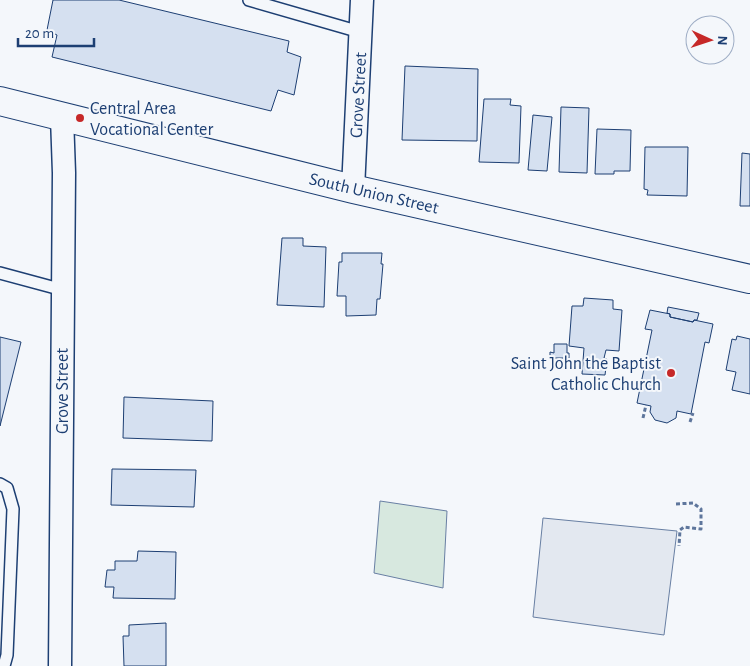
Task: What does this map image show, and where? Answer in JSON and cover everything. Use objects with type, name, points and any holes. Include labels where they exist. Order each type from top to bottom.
[{"type":"main road","name":"South Union Street","points":[[0,101],[353,189],[750,279]]},
{"type":"street","name":"Grove Street","points":[[353,189],[362,0]]},
{"type":"street","name":"Grove Street","points":[[60,666],[64,173],[62,117]]},
{"type":"lane","points":[[249,0],[360,32]]},
{"type":"lane","points":[[0,274],[63,290]]},
{"type":"lane","points":[[0,484],[6,488],[13,509],[7,655],[4,666]]},
{"type":"path","points":[[642,418],[646,405]]},
{"type":"path","points":[[690,422],[693,413]]},
{"type":"path","points":[[676,504],[693,504],[701,509],[701,529],[684,527],[680,530],[679,546]]},
{"type":"shaded area","points":[[380,501],[447,511],[443,588],[374,573]]},
{"type":"shaded area","points":[[543,518],[677,531],[664,635],[533,617]]},
{"type":"building","points":[[53,0],[119,0],[289,41],[287,52],[301,57],[294,95],[278,90],[271,111],[52,57],[57,35],[47,30]]},
{"type":"building","points":[[405,66],[478,69],[477,141],[402,140]]},
{"type":"building","points":[[484,99],[511,99],[510,105],[521,106],[519,163],[479,162]]},
{"type":"building","points":[[561,107],[589,108],[587,173],[559,172]]},
{"type":"building","points":[[533,115],[552,117],[547,171],[528,170]]},
{"type":"building","points":[[597,129],[631,130],[630,171],[614,171],[614,174],[595,174]]},
{"type":"building","points":[[645,147],[688,147],[687,196],[647,195],[648,190],[644,189]]},
{"type":"building","points":[[742,153],[750,154],[750,206],[740,206]]},
{"type":"building","points":[[282,238],[303,238],[303,246],[326,247],[324,307],[277,305]]},
{"type":"building","points":[[342,253],[382,253],[380,299],[377,299],[376,315],[346,316],[346,296],[337,296],[339,262],[342,262]]},
{"type":"building","points":[[584,298],[613,300],[613,309],[622,310],[619,351],[606,350],[604,358],[607,359],[605,375],[582,374],[584,348],[569,346],[572,306],[583,306]]},
{"type":"building","points":[[668,307],[699,313],[697,320],[693,322],[670,317],[670,314],[667,313]]},
{"type":"building","name":"Saint John the Baptist Catholic Church","points":[[650,310],[670,314],[670,317],[713,324],[709,343],[705,342],[691,414],[677,411],[676,418],[667,423],[655,420],[650,412],[651,406],[637,403],[652,330],[645,329]]},
{"type":"building","points":[[737,336],[750,339],[750,394],[732,390],[736,372],[726,370],[732,339],[736,340]]},
{"type":"building","points":[[0,337],[21,342],[0,426]]},
{"type":"building","points":[[554,344],[567,344],[569,358],[550,358],[550,352],[554,353]]},
{"type":"building","points":[[124,397],[213,401],[212,441],[123,438]]},
{"type":"building","points":[[112,469],[196,470],[194,507],[111,505]]},
{"type":"building","points":[[138,551],[176,552],[175,599],[113,598],[114,587],[105,587],[107,570],[115,570],[115,561],[137,561]]},
{"type":"building","points":[[166,623],[166,666],[124,666],[123,636],[129,636],[129,625]]},
{"type":"place","name":"Central Area Vocational Center","points":[[80,118]]},
{"type":"place","name":"Saint John the Baptist Catholic Church","points":[[671,373]]}]
